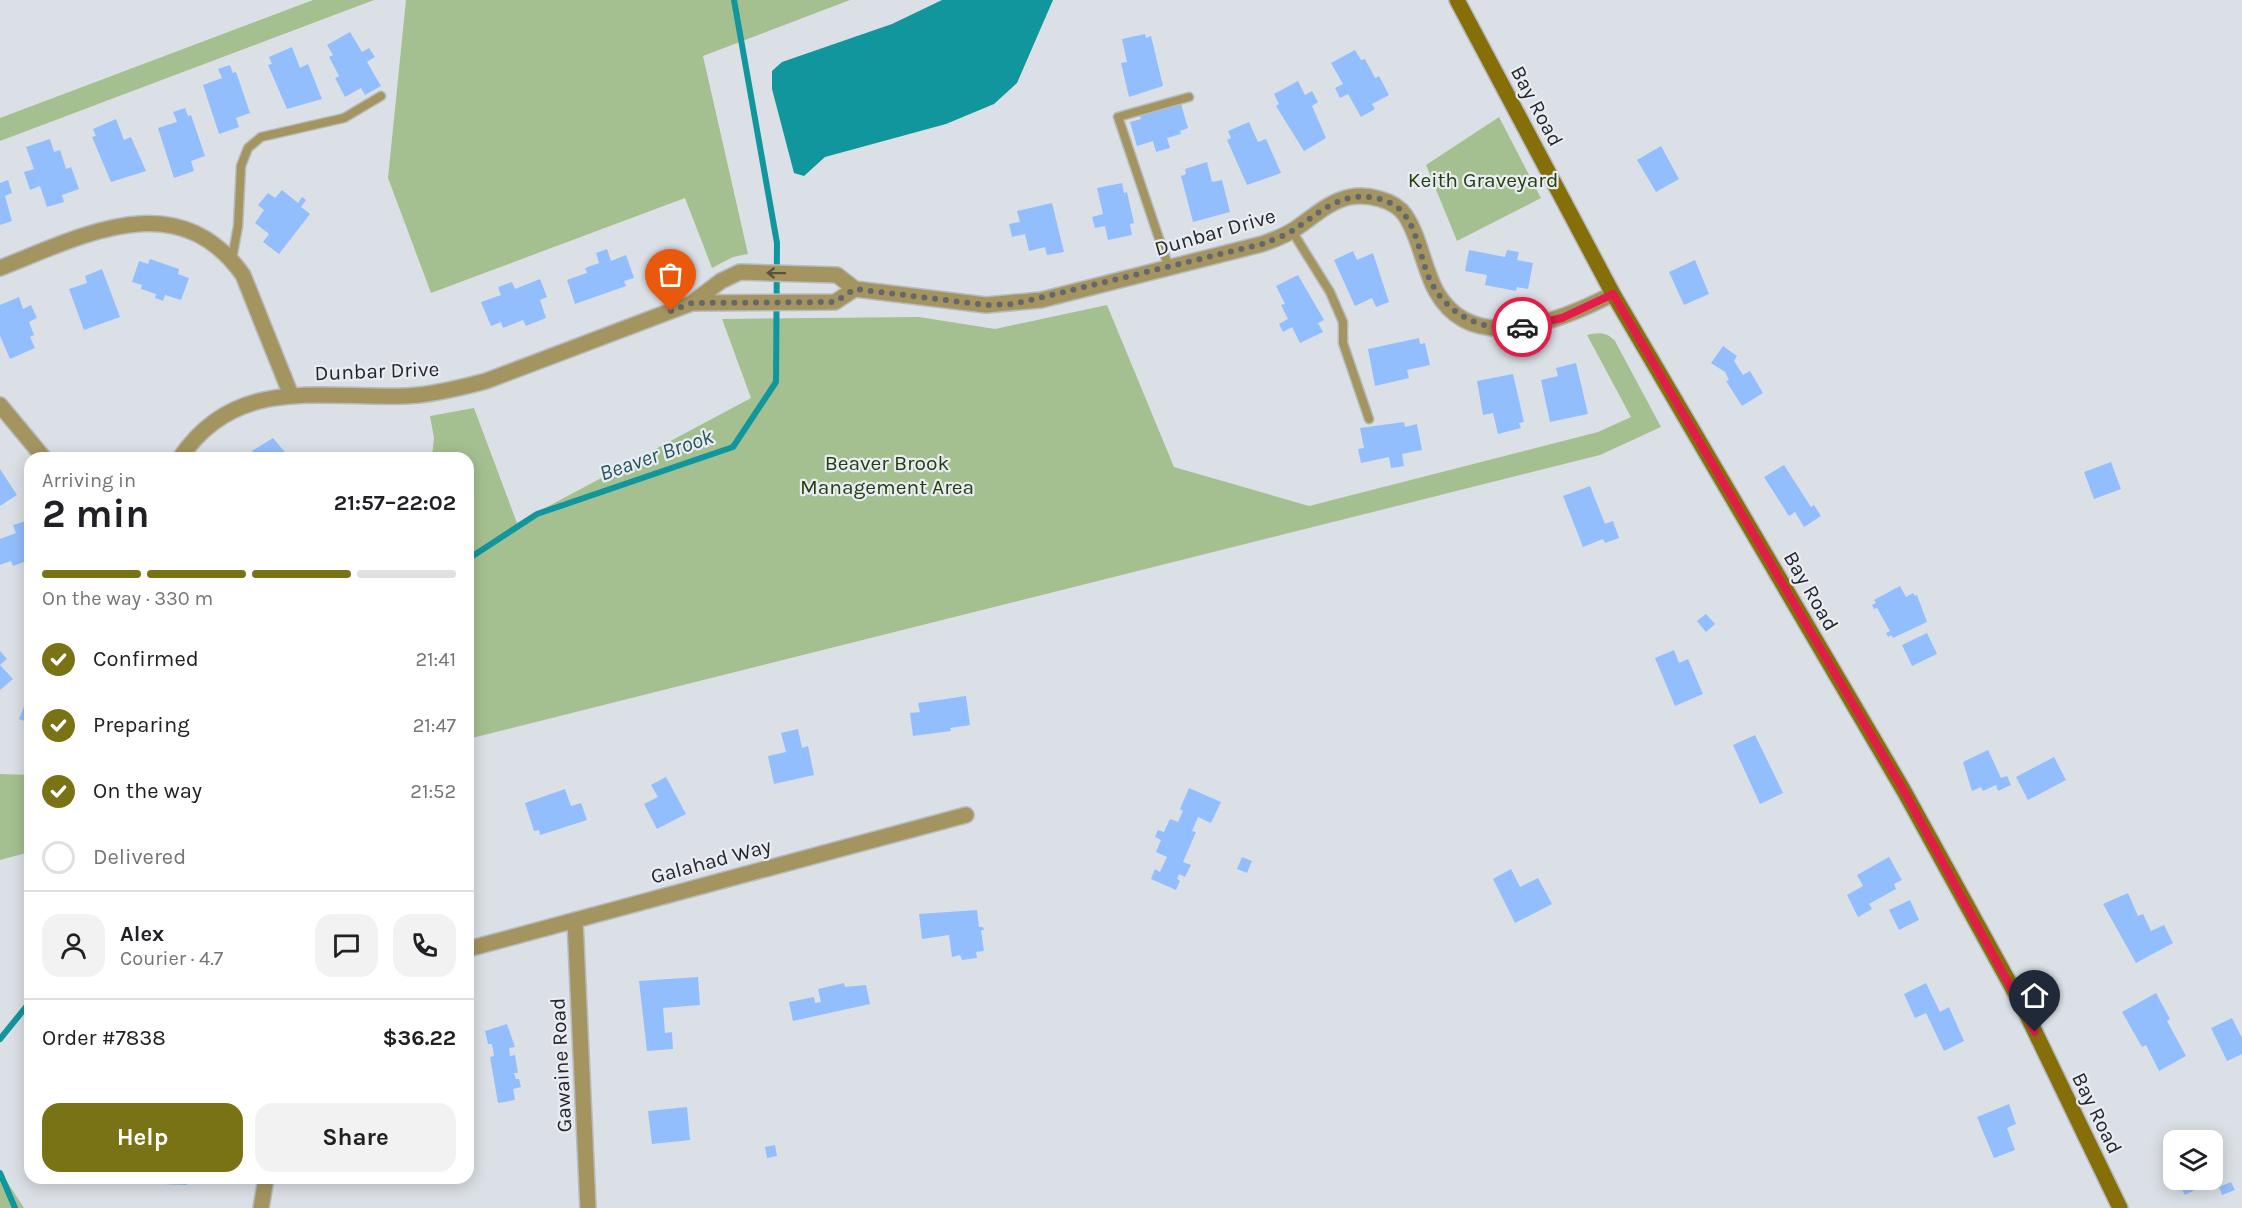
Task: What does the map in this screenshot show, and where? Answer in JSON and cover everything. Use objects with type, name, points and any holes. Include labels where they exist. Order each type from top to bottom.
[{"type":"main road","name":"Bay Road","points":[[1457,0],[1613,294],[1909,801],[2025,1011],[2120,1208]]},
{"type":"street","name":"Dunbar Drive","points":[[185,452],[204,427],[243,404],[291,395],[406,396],[486,381],[692,303],[721,281],[740,272],[837,275],[855,289],[986,305],[1014,304],[1262,244],[1292,231],[1330,204],[1350,197],[1370,197],[1390,203],[1404,213],[1428,276],[1438,294],[1451,309],[1467,320],[1492,327],[1537,326],[1581,311],[1613,294]]},
{"type":"street","points":[[0,267],[93,232],[126,224],[153,223],[185,228],[210,239],[232,259],[243,275],[291,395]]},
{"type":"street","name":"Dunbar Drive","points":[[692,303],[835,302],[855,289]]},
{"type":"street","points":[[0,405],[40,452]]},
{"type":"street","name":"Galahad Way","points":[[474,947],[966,815]]},
{"type":"street","name":"Gawaine Road","points":[[575,920],[588,1208]]},
{"type":"street","points":[[261,1208],[265,1184]]},
{"type":"lane","points":[[232,259],[238,226],[241,166],[248,148],[261,137],[344,118],[381,96]]},
{"type":"lane","points":[[1169,268],[1118,117],[1189,97]]},
{"type":"lane","points":[[1292,231],[1330,292],[1343,322],[1343,343],[1369,419]]},
{"type":"green space","points":[[313,0],[374,0],[0,141],[0,118]]},
{"type":"green space","points":[[406,0],[850,0],[703,56],[748,254],[733,257],[712,268],[685,198],[431,293],[388,178]]},
{"type":"green space","name":"Keith Graveyard","points":[[1499,117],[1541,198],[1457,241],[1426,165]]},
{"type":"green space","name":"Beaver Brook Management Area","points":[[1107,305],[1174,467],[1309,506],[1598,432],[1631,417],[1587,335],[1591,334],[1606,334],[1615,341],[1661,427],[1600,455],[474,737],[474,452],[433,452],[434,438],[430,416],[474,408],[517,523],[751,398],[722,319],[919,317],[995,329]]},
{"type":"green space","points":[[0,774],[24,775],[24,854],[0,860]]},
{"type":"green space","points":[[0,1171],[24,1208],[0,1208]]},
{"type":"water","points":[[942,0],[1053,0],[1017,83],[994,104],[946,124],[825,157],[804,176],[794,173],[772,89],[772,71],[782,62],[892,24]]},
{"type":"building","points":[[350,32],[362,52],[369,48],[375,57],[367,62],[381,86],[365,95],[361,88],[345,97],[335,78],[339,76],[329,57],[333,55],[327,45]]},
{"type":"building","points":[[1145,34],[1146,38],[1151,36],[1163,86],[1129,97],[1121,63],[1127,62],[1122,39]]},
{"type":"building","points":[[292,47],[300,68],[308,64],[322,99],[287,109],[268,65],[272,64],[269,57]]},
{"type":"building","points":[[1355,50],[1361,60],[1365,59],[1375,78],[1379,76],[1389,95],[1372,104],[1375,109],[1361,117],[1348,94],[1340,98],[1335,88],[1343,84],[1331,63]]},
{"type":"building","points":[[230,65],[233,73],[236,72],[250,113],[236,118],[239,127],[219,134],[203,85],[222,78],[218,69]]},
{"type":"building","points":[[1298,81],[1305,95],[1312,91],[1318,102],[1312,106],[1326,138],[1304,151],[1276,106],[1279,104],[1274,94]]},
{"type":"building","points":[[1171,104],[1172,107],[1181,104],[1188,128],[1180,131],[1181,134],[1167,138],[1170,148],[1156,152],[1153,141],[1137,146],[1130,122],[1141,119],[1139,114]]},
{"type":"building","points":[[185,108],[188,116],[191,115],[205,156],[191,161],[194,171],[174,178],[158,128],[177,122],[173,112]]},
{"type":"building","points":[[116,119],[124,140],[131,137],[146,171],[111,182],[92,137],[96,136],[93,129]]},
{"type":"building","points":[[1249,122],[1258,142],[1266,139],[1281,173],[1247,185],[1227,140],[1231,138],[1228,131]]},
{"type":"building","points":[[50,139],[54,152],[60,150],[66,169],[71,167],[79,189],[62,195],[64,202],[47,207],[40,186],[30,190],[24,172],[34,169],[26,147]]},
{"type":"building","points":[[1661,146],[1679,179],[1656,192],[1637,160]]},
{"type":"building","points":[[1207,162],[1212,182],[1222,180],[1230,212],[1193,222],[1181,176],[1186,174],[1185,169]]},
{"type":"building","points":[[8,180],[12,193],[5,196],[12,221],[0,225],[0,183]]},
{"type":"building","points":[[1122,183],[1124,193],[1127,192],[1134,223],[1130,224],[1132,235],[1108,240],[1105,226],[1095,228],[1092,217],[1103,214],[1097,188]]},
{"type":"building","points":[[282,190],[298,203],[302,197],[306,200],[301,207],[310,214],[279,254],[263,242],[269,234],[255,223],[264,210],[258,205],[268,193],[275,198]]},
{"type":"building","points":[[1052,203],[1064,252],[1047,255],[1045,247],[1029,251],[1025,234],[1012,237],[1009,224],[1020,222],[1017,211]]},
{"type":"building","points":[[607,249],[611,261],[626,255],[634,278],[624,281],[626,286],[575,304],[567,280],[587,273],[585,268],[599,263],[596,253]]},
{"type":"building","points":[[1469,250],[1505,257],[1507,250],[1519,252],[1517,260],[1533,263],[1528,289],[1517,287],[1516,291],[1485,285],[1487,275],[1465,271]]},
{"type":"building","points":[[1353,251],[1357,260],[1373,253],[1389,302],[1376,307],[1372,298],[1355,306],[1334,260]]},
{"type":"building","points":[[150,259],[179,269],[178,274],[189,278],[181,300],[165,295],[163,301],[155,298],[156,294],[141,289],[142,285],[132,282],[139,261],[148,264]]},
{"type":"building","points":[[1695,260],[1709,294],[1684,305],[1669,272]]},
{"type":"building","points":[[102,269],[120,317],[84,330],[69,289],[87,283],[85,276]]},
{"type":"building","points":[[1298,275],[1324,320],[1318,323],[1323,332],[1300,343],[1292,327],[1283,332],[1279,324],[1288,319],[1281,305],[1285,304],[1276,286]]},
{"type":"building","points":[[540,279],[547,297],[540,300],[546,318],[526,326],[523,320],[503,328],[501,322],[491,326],[481,302],[501,295],[498,287],[512,282],[515,289]]},
{"type":"building","points":[[19,297],[23,309],[31,305],[37,318],[29,322],[34,335],[30,337],[35,348],[10,359],[0,336],[0,305]]},
{"type":"building","points":[[1419,338],[1420,344],[1425,343],[1430,365],[1407,370],[1409,378],[1375,386],[1368,349]]},
{"type":"building","points":[[1723,346],[1737,356],[1734,361],[1743,375],[1750,371],[1763,393],[1742,406],[1726,381],[1729,380],[1725,372],[1711,363]]},
{"type":"building","points":[[1576,363],[1588,414],[1550,422],[1541,380],[1558,376],[1556,368]]},
{"type":"building","points":[[1513,374],[1524,422],[1519,423],[1521,428],[1498,434],[1493,413],[1483,415],[1477,381]]},
{"type":"building","points":[[1404,422],[1405,427],[1417,424],[1422,450],[1402,454],[1404,466],[1391,468],[1389,457],[1361,463],[1358,449],[1364,448],[1360,428]]},
{"type":"building","points":[[273,438],[285,452],[253,452]]},
{"type":"building","points":[[2111,462],[2121,489],[2094,499],[2084,472]]},
{"type":"building","points":[[1784,465],[1811,507],[1814,505],[1821,516],[1804,527],[1795,512],[1789,516],[1764,477]]},
{"type":"building","points":[[0,469],[17,495],[0,506]]},
{"type":"building","points":[[1590,486],[1605,524],[1613,521],[1619,538],[1605,543],[1603,539],[1583,547],[1563,496]]},
{"type":"building","points":[[24,522],[24,562],[13,566],[11,561],[0,565],[0,539],[16,533],[13,525]]},
{"type":"building","points":[[1900,586],[1906,597],[1913,593],[1917,595],[1927,622],[1893,638],[1891,635],[1888,637],[1886,633],[1890,631],[1877,608],[1874,609],[1872,605],[1876,603],[1874,600]]},
{"type":"building","points":[[1706,614],[1715,624],[1706,632],[1697,621]]},
{"type":"building","points":[[1927,633],[1937,654],[1912,666],[1902,645]]},
{"type":"building","points":[[1674,650],[1679,663],[1688,659],[1703,694],[1675,706],[1655,658]]},
{"type":"building","points":[[0,651],[7,659],[0,665]]},
{"type":"building","points":[[0,665],[13,679],[0,690]]},
{"type":"building","points":[[966,696],[970,725],[950,728],[951,731],[913,736],[910,713],[920,712],[918,703]]},
{"type":"building","points":[[24,707],[24,721],[19,719]]},
{"type":"building","points":[[798,729],[802,748],[808,746],[814,775],[774,784],[768,756],[786,752],[781,733]]},
{"type":"building","points":[[1755,735],[1783,793],[1760,804],[1733,745]]},
{"type":"building","points":[[1988,750],[2001,778],[2007,776],[2011,785],[1998,791],[1996,785],[1983,791],[1981,787],[1972,791],[1963,762]]},
{"type":"building","points":[[2054,757],[2066,780],[2028,800],[2016,777]]},
{"type":"building","points":[[666,777],[686,814],[657,829],[644,804],[658,797],[651,785]]},
{"type":"building","points":[[1189,788],[1221,802],[1211,823],[1198,817],[1192,831],[1196,832],[1183,862],[1191,865],[1185,877],[1179,874],[1177,879],[1180,881],[1176,890],[1151,879],[1155,869],[1160,872],[1167,857],[1156,852],[1161,840],[1155,837],[1158,830],[1164,832],[1170,819],[1178,822],[1183,811],[1180,809]]},
{"type":"building","points":[[565,789],[571,806],[581,803],[587,820],[540,835],[539,830],[534,831],[525,803]]},
{"type":"building","points":[[1242,857],[1252,861],[1247,873],[1237,869]]},
{"type":"building","points":[[1889,857],[1902,880],[1894,884],[1896,889],[1869,904],[1872,909],[1858,917],[1847,895],[1863,886],[1857,875]]},
{"type":"building","points":[[1511,869],[1520,887],[1538,878],[1552,904],[1515,923],[1493,879]]},
{"type":"building","points":[[2128,893],[2138,916],[2143,914],[2151,931],[2164,925],[2173,943],[2136,963],[2103,904]]},
{"type":"building","points":[[1910,900],[1919,920],[1899,930],[1889,910]]},
{"type":"building","points":[[977,910],[979,927],[983,927],[984,930],[981,930],[984,951],[976,952],[977,958],[962,960],[960,955],[952,957],[949,935],[922,939],[919,914]]},
{"type":"building","points":[[698,977],[700,1005],[663,1008],[665,1033],[672,1032],[673,1049],[647,1051],[639,981]]},
{"type":"building","points":[[844,983],[845,987],[866,985],[870,1004],[793,1021],[789,1002],[814,997],[815,1003],[821,1002],[818,989]]},
{"type":"building","points":[[1926,983],[1940,1012],[1949,1007],[1964,1041],[1944,1051],[1926,1013],[1915,1018],[1904,994]]},
{"type":"building","points":[[2156,993],[2170,1019],[2167,1021],[2186,1056],[2159,1071],[2146,1045],[2142,1047],[2122,1012]]},
{"type":"building","points":[[2232,1018],[2242,1038],[2242,1054],[2227,1061],[2211,1028]]},
{"type":"building","points":[[507,1024],[515,1047],[509,1048],[510,1056],[515,1055],[518,1073],[514,1073],[521,1087],[513,1089],[515,1100],[498,1103],[490,1057],[494,1056],[492,1044],[488,1044],[485,1031]]},
{"type":"building","points":[[2009,1104],[2016,1124],[2007,1128],[2015,1150],[1994,1158],[1977,1117]]},
{"type":"building","points":[[687,1107],[690,1140],[652,1144],[648,1111]]},
{"type":"building","points":[[775,1145],[777,1156],[767,1158],[765,1147]]},
{"type":"building","points":[[2231,1182],[2235,1190],[2222,1195],[2220,1190],[2223,1190],[2223,1185]]},
{"type":"building","points":[[2182,1190],[2195,1190],[2185,1195]]},
{"type":"waterway","name":"Beaver Brook","points":[[474,555],[537,514],[733,447],[776,382],[777,243],[734,0]]},
{"type":"waterway","name":"Beaver Brook","points":[[0,1039],[24,1009]]},
{"type":"waterway","name":"Beaver Brook","points":[[0,1173],[15,1208]]},
{"type":"way so far","points":[[671,311],[692,303],[835,302],[855,289],[986,305],[1041,300],[1262,244],[1292,231],[1330,204],[1350,197],[1370,197],[1390,203],[1404,213],[1413,231],[1428,276],[1438,294],[1451,309],[1467,320],[1492,327],[1512,329],[1522,327]]},
{"type":"route","points":[[1522,327],[1537,326],[1562,318],[1613,294],[1904,791],[2035,1032]]}]
